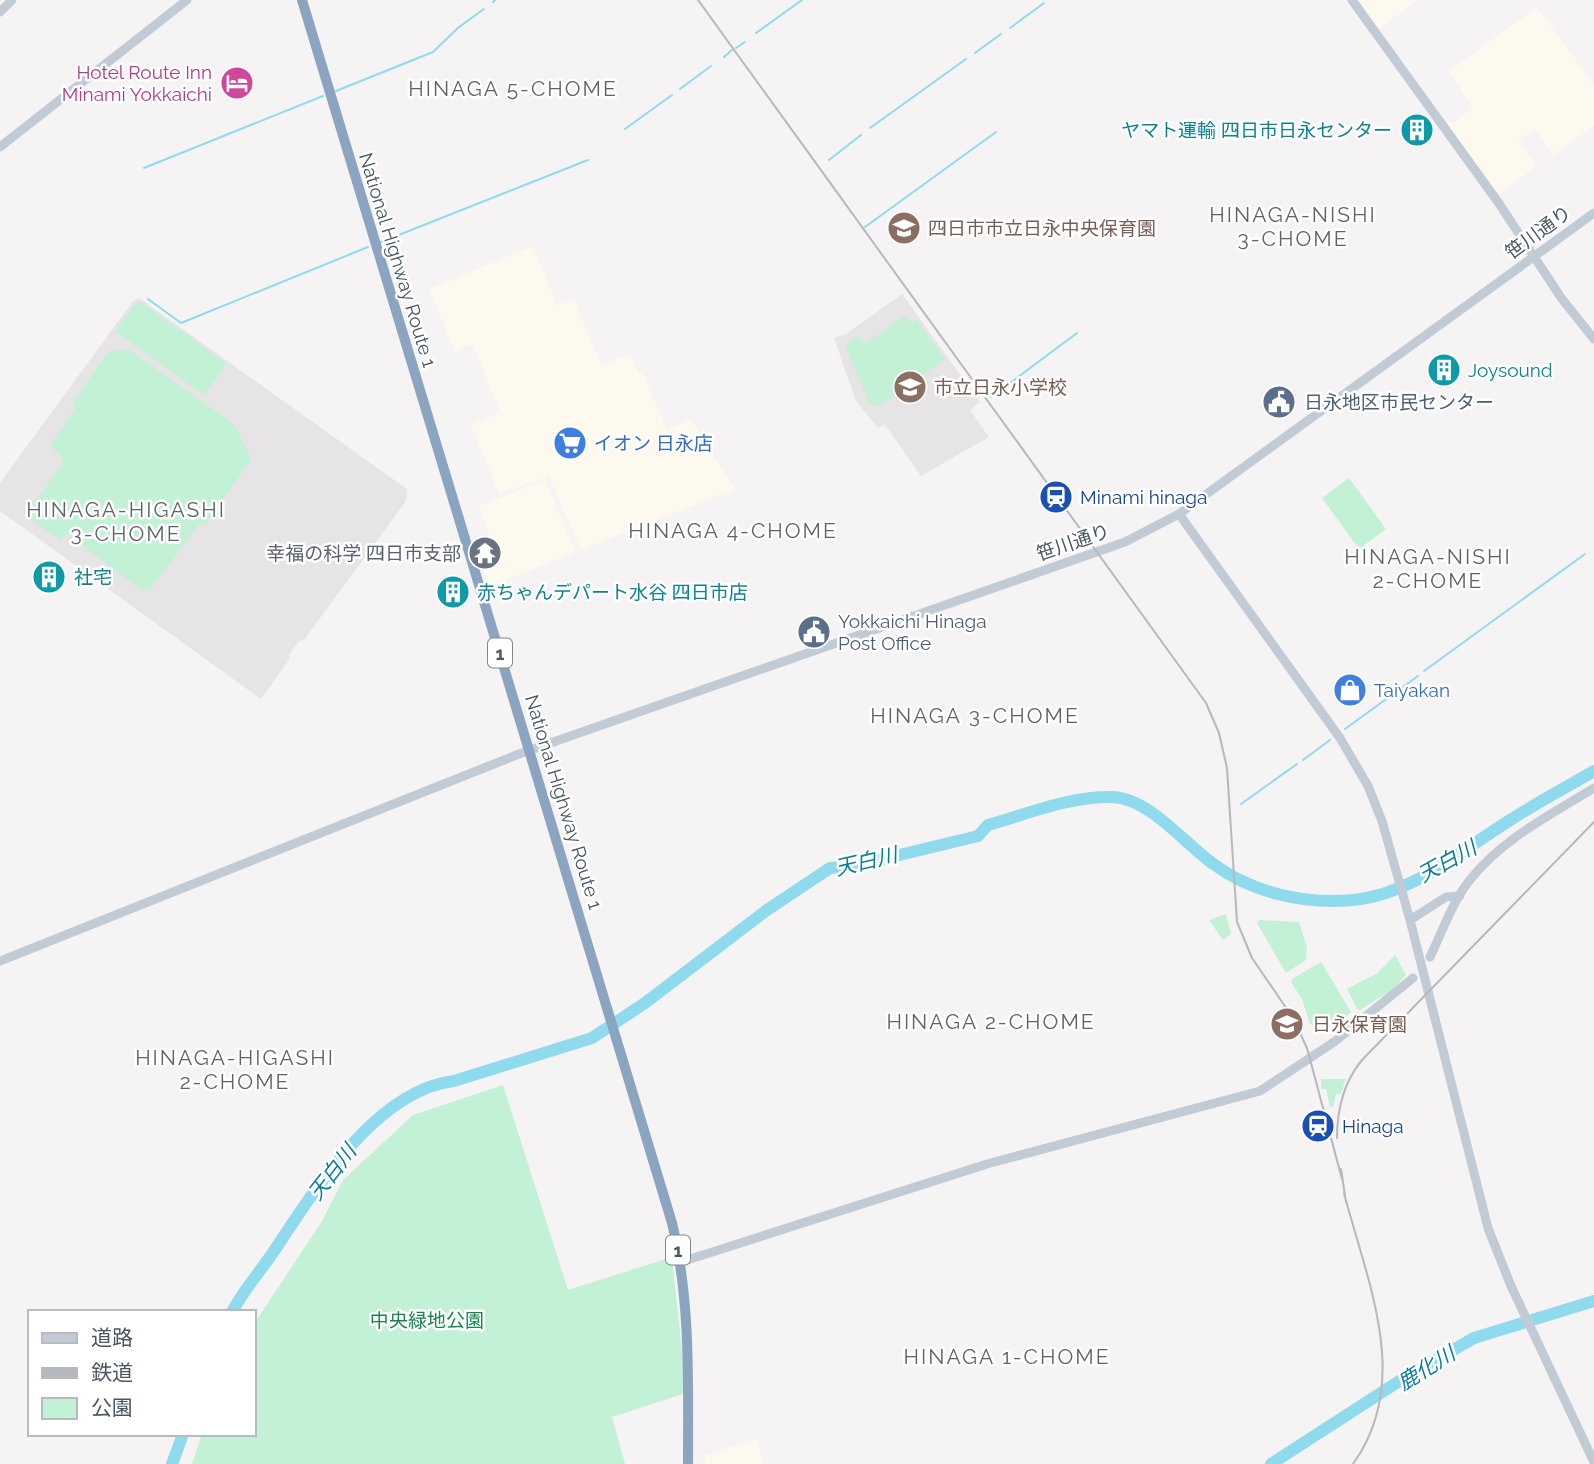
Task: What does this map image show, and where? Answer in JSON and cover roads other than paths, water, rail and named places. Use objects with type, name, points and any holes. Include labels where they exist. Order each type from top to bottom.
[{"type":"highway","name":"National Highway Route 1","points":[[302,0],[390,299],[609,1007],[681,1262],[688,1343],[688,1464]]},
{"type":"street","points":[[0,12],[12,0]]},
{"type":"street","points":[[0,147],[187,0]]},
{"type":"street","points":[[1352,0],[1581,325],[1594,339]]},
{"type":"street","name":"笹川通り","points":[[0,961],[530,751],[1125,542],[1179,514],[1594,213]]},
{"type":"street","points":[[1179,514],[1353,758],[1379,813],[1405,901],[1448,1076],[1495,1248],[1594,1462]]},
{"type":"street","points":[[1430,957],[1460,896],[1479,870],[1517,835],[1594,788]]},
{"type":"street","points":[[1410,920],[1446,897],[1460,896]]},
{"type":"street","points":[[681,1262],[987,1164],[1261,1091],[1334,1042],[1413,978]]},
{"type":"waterway","points":[[756,33],[802,0]]},
{"type":"waterway","points":[[1010,28],[1044,3]]},
{"type":"waterway","points":[[336,91],[433,52],[459,27],[484,9]]},
{"type":"waterway","points":[[975,53],[1001,34]]},
{"type":"waterway","points":[[736,48],[745,42]]},
{"type":"waterway","points":[[724,57],[732,50]]},
{"type":"waterway","points":[[870,128],[966,59]]},
{"type":"waterway","points":[[680,89],[711,66]]},
{"type":"waterway","points":[[625,129],[672,95]]},
{"type":"waterway","points":[[144,168],[323,96]]},
{"type":"waterway","points":[[865,227],[996,132]]},
{"type":"waterway","points":[[829,160],[861,135]]},
{"type":"waterway","points":[[381,242],[588,160]]},
{"type":"waterway","points":[[148,299],[181,323],[368,247]]},
{"type":"waterway","points":[[991,397],[1077,333]]},
{"type":"waterway","points":[[1424,671],[1585,554]]},
{"type":"waterway","points":[[1345,729],[1418,676]]},
{"type":"waterway","points":[[1303,760],[1330,740]]},
{"type":"waterway","points":[[1241,804],[1297,764]]},
{"type":"waterway","name":"天白川","points":[[233,1310],[326,1175],[348,1148],[398,1103],[425,1089],[592,1038],[645,1003],[767,910],[830,868],[854,866],[978,836],[988,825],[1080,799],[1112,797],[1126,799],[1153,813],[1212,863],[1243,882],[1297,898],[1353,900],[1375,896],[1417,880],[1594,771]]},
{"type":"waterway","name":"鹿化川","points":[[1271,1464],[1404,1378],[1474,1338],[1594,1301]]},
{"type":"waterway","name":"天白川","points":[[172,1464],[182,1436]]},
{"type":"railway","points":[[698,0],[1206,703],[1219,733],[1227,768],[1237,922],[1252,958],[1293,1018],[1307,1048],[1342,1179]]},
{"type":"railway","points":[[1337,1138],[1342,1097],[1362,1060],[1594,822]]},
{"type":"railway","points":[[1341,1169],[1346,1202]]},
{"type":"railway","points":[[1344,1193],[1373,1296],[1383,1365],[1380,1399],[1371,1432],[1353,1464]]},
{"type":"place","name":"Hotel Route Inn Minami Yokkaichi","points":[[237,83]]},
{"type":"place","name":"ヤマト運輸 四日市日永センター","points":[[1417,130]]},
{"type":"place","name":"四日市市立日永中央保育園","points":[[904,228]]},
{"type":"place","name":"Joysound","points":[[1444,370]]},
{"type":"place","name":"市立日永小学校","points":[[910,387]]},
{"type":"place","name":"日永地区市民センター","points":[[1279,402]]},
{"type":"place","name":"イオン 日永店","points":[[570,443]]},
{"type":"place","name":"Minami hinaga","points":[[1056,497]]},
{"type":"place","name":"幸福の科学 四日市支部","points":[[485,553]]},
{"type":"place","name":"社宅","points":[[49,577]]},
{"type":"place","name":"赤ちゃんデパート水谷 四日市店","points":[[453,592]]},
{"type":"place","name":"Yokkaichi Hinaga Post Office","points":[[814,632]]},
{"type":"place","name":"Taiyakan","points":[[1350,690]]},
{"type":"place","name":"日永保育園","points":[[1287,1024]]},
{"type":"place","name":"Hinaga","points":[[1318,1126]]},
{"type":"district","name":"HINAGA 5-CHOME","points":[[513,88]]},
{"type":"district","name":"HINAGA-NISHI 3-CHOME","points":[[1293,226]]},
{"type":"district","name":"HINAGA-HIGASHI 3-CHOME","points":[[126,521]]},
{"type":"district","name":"HINAGA 4-CHOME","points":[[733,530]]},
{"type":"district","name":"HINAGA-NISHI 2-CHOME","points":[[1428,568]]},
{"type":"district","name":"HINAGA 3-CHOME","points":[[975,715]]},
{"type":"district","name":"HINAGA 2-CHOME","points":[[991,1021]]},
{"type":"district","name":"HINAGA-HIGASHI 2-CHOME","points":[[235,1069]]},
{"type":"district","name":"HINAGA 1-CHOME","points":[[1007,1356]]},
{"type":"park label","name":"中央緑地公園","points":[[427,1320]]}]
